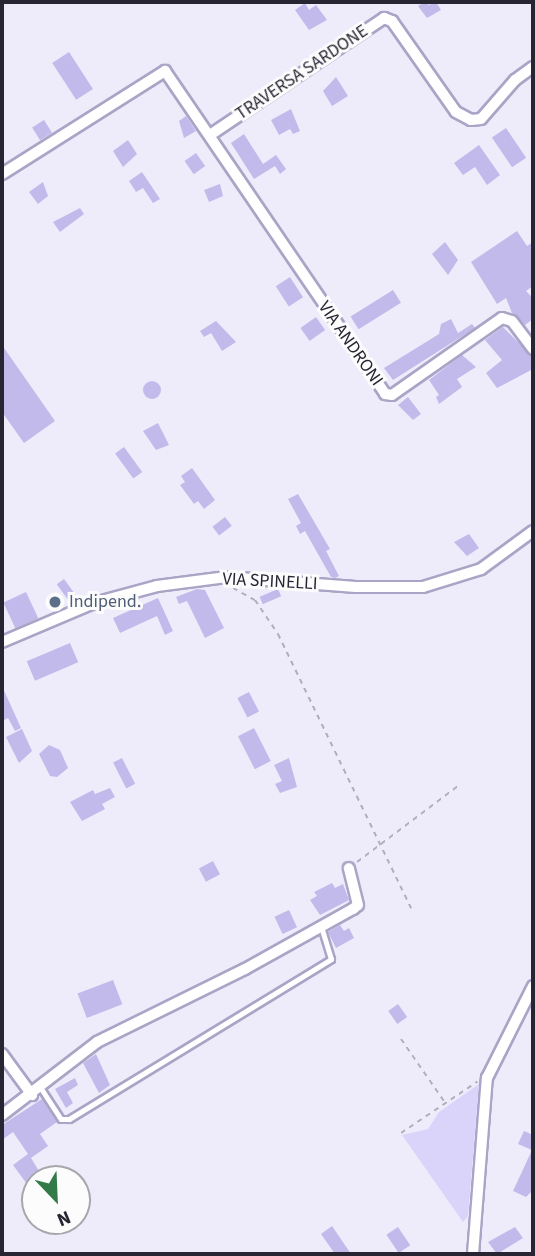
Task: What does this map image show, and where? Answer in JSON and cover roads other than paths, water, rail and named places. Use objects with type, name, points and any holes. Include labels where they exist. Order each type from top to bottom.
[{"type":"street","name":"TRAVERSA SARDONE","points":[[210,135],[384,18],[392,20],[456,112],[471,120],[481,119],[515,80],[533,67]]},
{"type":"street","points":[[2,174],[161,72],[169,74],[210,135]]},
{"type":"street","name":"VIA ANDRONI","points":[[210,135],[385,394],[392,395],[502,318],[512,321],[533,349]]},
{"type":"street","name":"VIA SPINELLI","points":[[2,642],[93,603],[157,586],[226,577],[356,587],[423,587],[481,569],[533,531]]},
{"type":"street","points":[[2,1115],[97,1042],[358,905],[349,868]]},
{"type":"street","points":[[472,1252],[488,1078],[533,988]]},
{"type":"street","points":[[2,1054],[36,1091]]},
{"type":"lane","points":[[36,1091],[61,1119],[69,1119],[331,959],[320,927]]},
{"type":"place","name":"Indipend.","points":[[55,602]]}]
